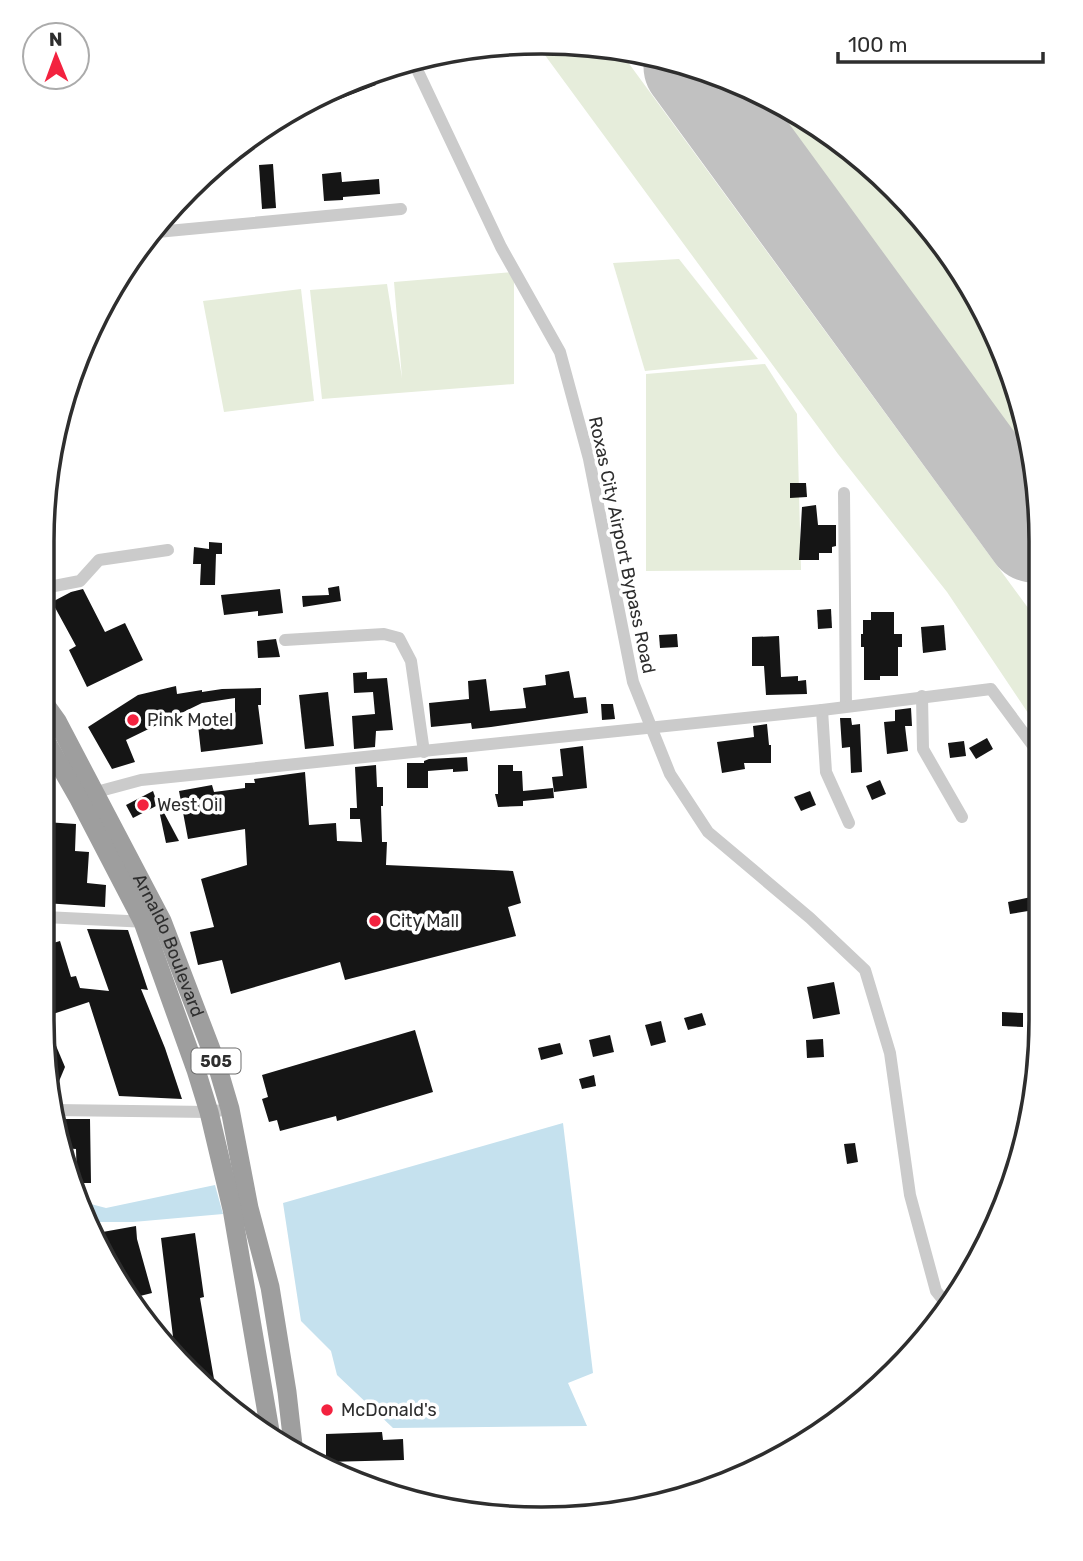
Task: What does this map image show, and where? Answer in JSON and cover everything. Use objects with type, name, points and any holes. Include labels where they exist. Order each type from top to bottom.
[{"type":"highway","name":"Arnaldo Boulevard","points":[[54,727],[86,795],[153,922],[217,1065],[230,1109],[250,1208],[270,1287],[292,1438]]},
{"type":"highway","name":"Arnaldo Boulevard","points":[[54,752],[86,795]]},
{"type":"highway","name":"Arnaldo Boulevard","points":[[153,922],[209,1112],[232,1209],[269,1423]]},
{"type":"street","name":"Roxas City Airport Bypass Road","points":[[417,70],[501,247],[560,352],[589,459],[633,682],[670,774],[708,832],[810,918],[865,970],[890,1053],[910,1195],[936,1291],[941,1298]]},
{"type":"street","points":[[166,231],[401,209]]},
{"type":"street","points":[[844,493],[846,706]]},
{"type":"street","points":[[54,586],[80,581],[99,560],[168,550]]},
{"type":"street","points":[[285,640],[384,634],[399,638],[411,661],[424,752]]},
{"type":"street","points":[[86,795],[141,780],[822,710],[991,689],[1029,740]]},
{"type":"street","points":[[922,696],[923,749],[962,817]]},
{"type":"street","points":[[822,710],[826,772],[849,823]]},
{"type":"street","points":[[54,917],[153,922]]},
{"type":"street","points":[[63,1110],[209,1112],[230,1109]]},
{"type":"green space","points":[[544,54],[628,62],[1029,609],[1029,715],[947,592],[838,454]]},
{"type":"green space","points":[[784,120],[812,136],[863,175],[908,220],[928,245],[947,271],[979,326],[1003,385],[1017,436]]},
{"type":"green space","points":[[679,259],[758,359],[645,371],[613,263]]},
{"type":"green space","points":[[514,272],[514,384],[322,399],[310,290],[387,284],[402,378],[394,282]]},
{"type":"green space","points":[[301,289],[314,401],[224,412],[203,301]]},
{"type":"green space","points":[[765,364],[797,414],[801,570],[646,571],[646,374]]},
{"type":"water","points":[[563,1123],[593,1373],[568,1383],[587,1426],[393,1428],[337,1375],[331,1351],[301,1321],[283,1203]]},
{"type":"water","points":[[215,1185],[223,1214],[133,1222],[98,1222],[90,1204],[106,1208]]},
{"type":"building","points":[[376,85],[327,104],[355,91]]},
{"type":"building","points":[[273,164],[276,208],[262,209],[259,165]]},
{"type":"building","points":[[341,172],[342,182],[379,179],[380,194],[324,201],[322,174]]},
{"type":"building","points":[[790,483],[806,483],[807,497],[790,498]]},
{"type":"building","points":[[816,505],[818,525],[836,525],[836,546],[832,547],[832,553],[819,553],[819,560],[799,560],[802,507]]},
{"type":"building","points":[[209,542],[222,543],[222,554],[216,554],[215,585],[200,585],[201,564],[193,564],[194,547],[209,549]]},
{"type":"building","points":[[339,586],[341,601],[303,607],[302,596],[329,595],[328,588]]},
{"type":"building","points":[[83,589],[105,632],[125,623],[143,660],[87,687],[69,650],[76,646],[54,606],[54,601]]},
{"type":"building","points":[[280,589],[283,613],[258,616],[258,611],[224,615],[221,595]]},
{"type":"building","points":[[831,609],[832,628],[818,629],[817,610]]},
{"type":"building","points":[[871,612],[894,612],[894,634],[902,634],[902,647],[898,647],[898,676],[880,676],[880,680],[864,680],[864,647],[861,647],[861,634],[863,620],[871,620]]},
{"type":"building","points":[[944,625],[946,650],[923,653],[921,627]]},
{"type":"building","points":[[677,634],[678,647],[660,648],[659,635]]},
{"type":"building","points":[[779,636],[781,677],[798,676],[798,681],[806,680],[807,694],[766,695],[764,666],[752,666],[752,637]]},
{"type":"building","points":[[276,639],[280,657],[258,658],[257,641]]},
{"type":"building","points":[[569,671],[574,698],[586,697],[588,713],[472,729],[471,723],[431,727],[429,703],[469,699],[468,681],[486,679],[490,711],[526,708],[523,688],[546,685],[545,675]]},
{"type":"building","points":[[367,672],[367,679],[387,678],[393,730],[376,731],[375,747],[354,749],[352,716],[375,714],[373,692],[354,693],[353,673]]},
{"type":"building","points":[[176,686],[177,694],[202,690],[261,688],[261,705],[258,705],[263,744],[201,752],[198,725],[235,721],[235,698],[202,703],[126,740],[135,762],[112,769],[88,727],[138,695]]},
{"type":"building","points":[[328,692],[334,746],[305,749],[299,695]]},
{"type":"building","points":[[601,704],[613,704],[615,719],[602,720]]},
{"type":"building","points":[[911,708],[912,726],[905,726],[908,751],[887,754],[884,722],[895,721],[895,710]]},
{"type":"building","points":[[840,718],[851,718],[852,725],[860,724],[862,772],[851,773],[850,747],[842,748]]},
{"type":"building","points":[[767,724],[771,763],[744,763],[745,769],[722,773],[717,742],[754,737],[753,726]]},
{"type":"building","points":[[987,738],[993,749],[976,759],[969,748]]},
{"type":"building","points":[[964,741],[966,756],[950,758],[948,743]]},
{"type":"building","points":[[583,746],[587,788],[554,792],[552,777],[563,776],[560,749]]},
{"type":"building","points":[[467,757],[468,771],[428,771],[428,788],[407,788],[407,763]]},
{"type":"building","points":[[376,765],[377,787],[383,787],[382,842],[387,842],[386,865],[513,871],[521,903],[508,907],[516,936],[345,980],[340,962],[231,994],[222,960],[198,965],[190,932],[214,927],[201,879],[247,865],[245,829],[188,839],[179,791],[212,785],[214,792],[245,788],[245,783],[255,783],[254,779],[305,772],[309,825],[336,823],[337,841],[362,842],[360,819],[350,819],[350,808],[357,808],[355,767]]},
{"type":"building","points":[[498,765],[513,765],[513,771],[522,771],[523,791],[553,788],[554,798],[523,801],[523,806],[498,807],[495,794],[498,794]]},
{"type":"building","points":[[880,780],[886,794],[872,800],[866,786]]},
{"type":"building","name":"West Oil","points":[[153,791],[158,805],[133,818],[126,805]]},
{"type":"building","points":[[810,791],[816,805],[801,811],[794,797]]},
{"type":"building","points":[[162,809],[179,841],[166,843],[159,810]]},
{"type":"building","points":[[54,823],[76,824],[75,851],[89,852],[87,883],[106,885],[105,907],[54,904]]},
{"type":"building","points":[[1029,897],[1029,911],[1010,914],[1008,902]]},
{"type":"building","points":[[87,929],[128,930],[148,990],[141,989],[182,1099],[119,1096],[89,1002],[54,1014],[54,943],[60,941],[71,977],[76,976],[80,988],[109,991]]},
{"type":"building","points":[[834,982],[840,1014],[813,1019],[807,987]]},
{"type":"building","points":[[1002,1012],[1023,1013],[1023,1027],[1002,1026]]},
{"type":"building","points":[[702,1013],[706,1025],[688,1030],[684,1018]]},
{"type":"building","points":[[661,1021],[666,1042],[651,1046],[645,1025]]},
{"type":"building","points":[[415,1030],[433,1092],[337,1121],[336,1116],[280,1131],[277,1120],[269,1122],[262,1099],[268,1097],[262,1075]]},
{"type":"building","points":[[610,1035],[614,1052],[593,1057],[589,1040]]},
{"type":"building","points":[[823,1039],[824,1057],[807,1058],[806,1040]]},
{"type":"building","points":[[55,1043],[65,1067],[58,1083]]},
{"type":"building","points":[[560,1043],[563,1054],[541,1060],[538,1048]]},
{"type":"building","points":[[594,1075],[596,1086],[582,1089],[579,1079]]},
{"type":"building","points":[[65,1119],[90,1119],[91,1183],[83,1183],[76,1164],[76,1149],[72,1149]]},
{"type":"building","points":[[855,1143],[858,1162],[847,1164],[844,1144]]},
{"type":"building","points":[[136,1226],[152,1293],[140,1296],[103,1232]]},
{"type":"building","points":[[195,1233],[204,1297],[200,1298],[214,1379],[173,1339],[161,1238]]},
{"type":"building","points":[[382,1432],[383,1440],[403,1439],[404,1460],[337,1462],[326,1457],[326,1434]]},
{"type":"runway","points":[[700,81],[1029,530]]},
{"type":"place","name":"Pink Motel","points":[[133,720]]},
{"type":"place","name":"West Oil","points":[[143,805]]},
{"type":"place","name":"City Mall","points":[[375,921]]},
{"type":"place","name":"McDonald's","points":[[327,1410]]}]
